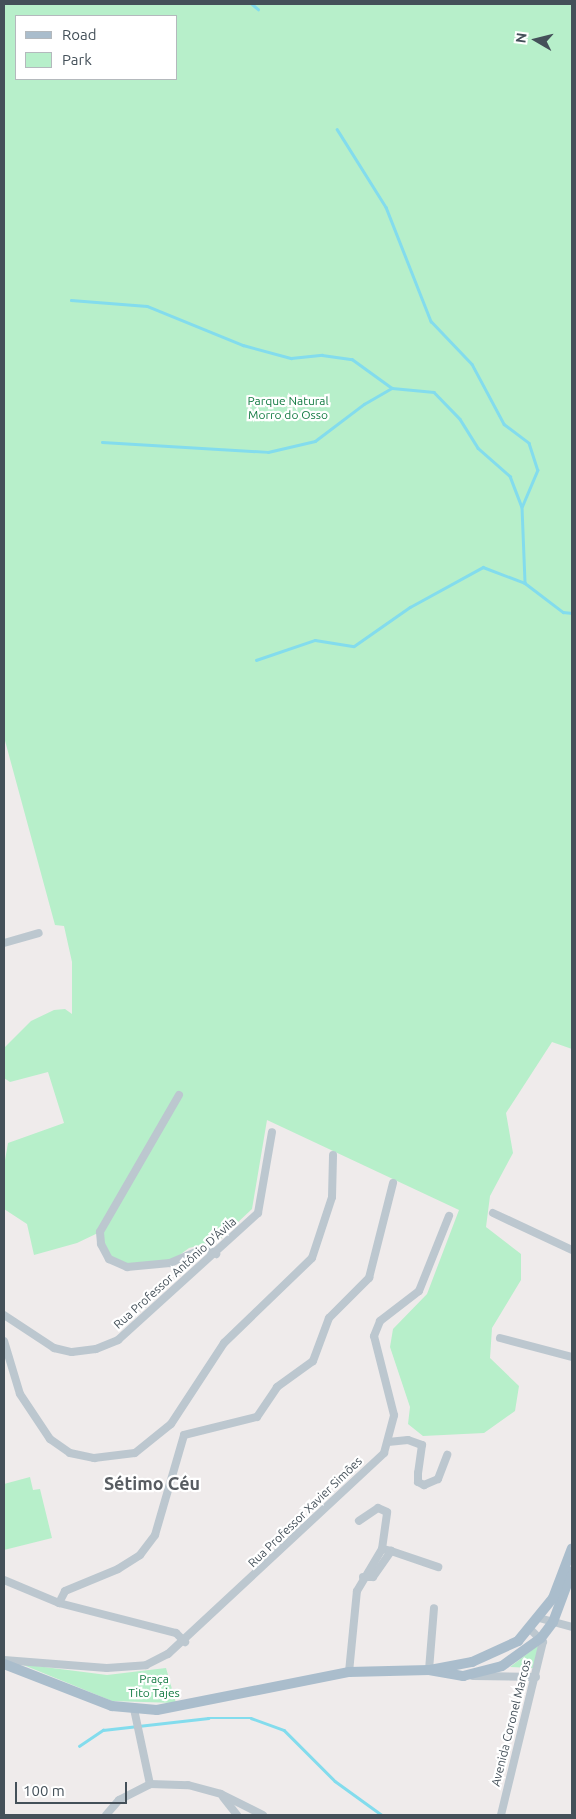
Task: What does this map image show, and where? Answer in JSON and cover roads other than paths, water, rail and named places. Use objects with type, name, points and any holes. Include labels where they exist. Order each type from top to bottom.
[{"type":"main road","name":"Avenida Coronel Marcos","points":[[430,1670],[472,1662],[518,1641],[539,1618],[562,1581],[572,1548]]},
{"type":"main road","points":[[4,1662],[112,1706],[134,1712],[180,1708],[349,1672],[430,1670],[463,1676],[502,1666],[541,1638],[553,1622],[572,1571]]},
{"type":"main road","points":[[506,1677],[502,1666],[505,1654],[518,1641]]},
{"type":"street","points":[[4,943],[39,933]]},
{"type":"street","points":[[179,1095],[100,1232],[104,1252],[109,1259],[127,1267],[170,1263],[206,1248],[216,1254]]},
{"type":"street","name":"Rua Professor Antônio D'Ávila","points":[[4,1315],[54,1348],[72,1352],[96,1348],[118,1340],[216,1254],[258,1213],[272,1132]]},
{"type":"street","points":[[4,1341],[20,1394],[34,1420],[50,1440],[70,1453],[94,1458],[136,1453],[171,1424],[224,1343],[312,1258],[332,1197],[333,1155]]},
{"type":"street","points":[[184,1435],[256,1418],[277,1387],[312,1361],[329,1318],[368,1279],[393,1183]]},
{"type":"street","points":[[493,1212],[572,1250]]},
{"type":"street","name":"Rua Professor Xavier Simões","points":[[4,1662],[108,1668],[146,1665],[185,1642],[384,1453],[394,1415],[374,1336],[379,1322],[419,1291],[449,1216]]},
{"type":"street","points":[[500,1338],[572,1358]]},
{"type":"street","points":[[171,1424],[184,1435]]},
{"type":"street","points":[[59,1603],[65,1591],[118,1569],[140,1555],[155,1535],[184,1435]]},
{"type":"street","points":[[388,1442],[408,1440],[422,1445],[418,1482],[424,1485],[438,1479],[447,1455]]},
{"type":"street","points":[[349,1672],[358,1591],[363,1577],[382,1549],[387,1512],[378,1508],[359,1521]]},
{"type":"street","points":[[382,1549],[438,1567]]},
{"type":"street","points":[[363,1577],[373,1577],[391,1551]]},
{"type":"street","points":[[4,1580],[59,1603],[176,1633],[185,1642]]},
{"type":"street","points":[[430,1670],[434,1608]]},
{"type":"street","points":[[539,1618],[572,1627]]},
{"type":"street","points":[[530,1629],[541,1638]]},
{"type":"street","name":"Avenida Coronel Marcos","points":[[501,1815],[536,1677],[543,1642],[541,1638]]},
{"type":"street","points":[[463,1676],[536,1677]]},
{"type":"street","points":[[134,1712],[150,1784]]},
{"type":"street","points":[[106,1815],[120,1800],[150,1784],[188,1785],[221,1794],[263,1815]]},
{"type":"street","points":[[221,1794],[237,1815]]},
{"type":"waterway","points":[[252,4],[258,9]]},
{"type":"waterway","points":[[337,129],[386,207],[431,321],[472,364],[504,424],[529,443],[538,470],[523,506]]},
{"type":"waterway","points":[[71,300],[147,306],[243,345],[291,358],[322,355],[352,359],[392,388]]},
{"type":"waterway","points":[[102,442],[268,452],[315,441],[364,404],[392,388],[434,392],[460,419],[478,448],[510,476],[522,507],[525,583],[563,612],[572,613]]},
{"type":"waterway","points":[[256,660],[315,640],[354,646],[410,607],[483,567],[525,583]]},
{"type":"waterway","points":[[79,1746],[103,1730],[208,1718],[251,1718],[284,1730],[335,1781],[382,1815]]},
{"type":"district","name":"Sétimo Céu","points":[[152,1483]]},
{"type":"park label","name":"Parque Natural Morro do Osso","points":[[288,408]]},
{"type":"park label","name":"Praça Tito Tajes","points":[[154,1686]]}]
